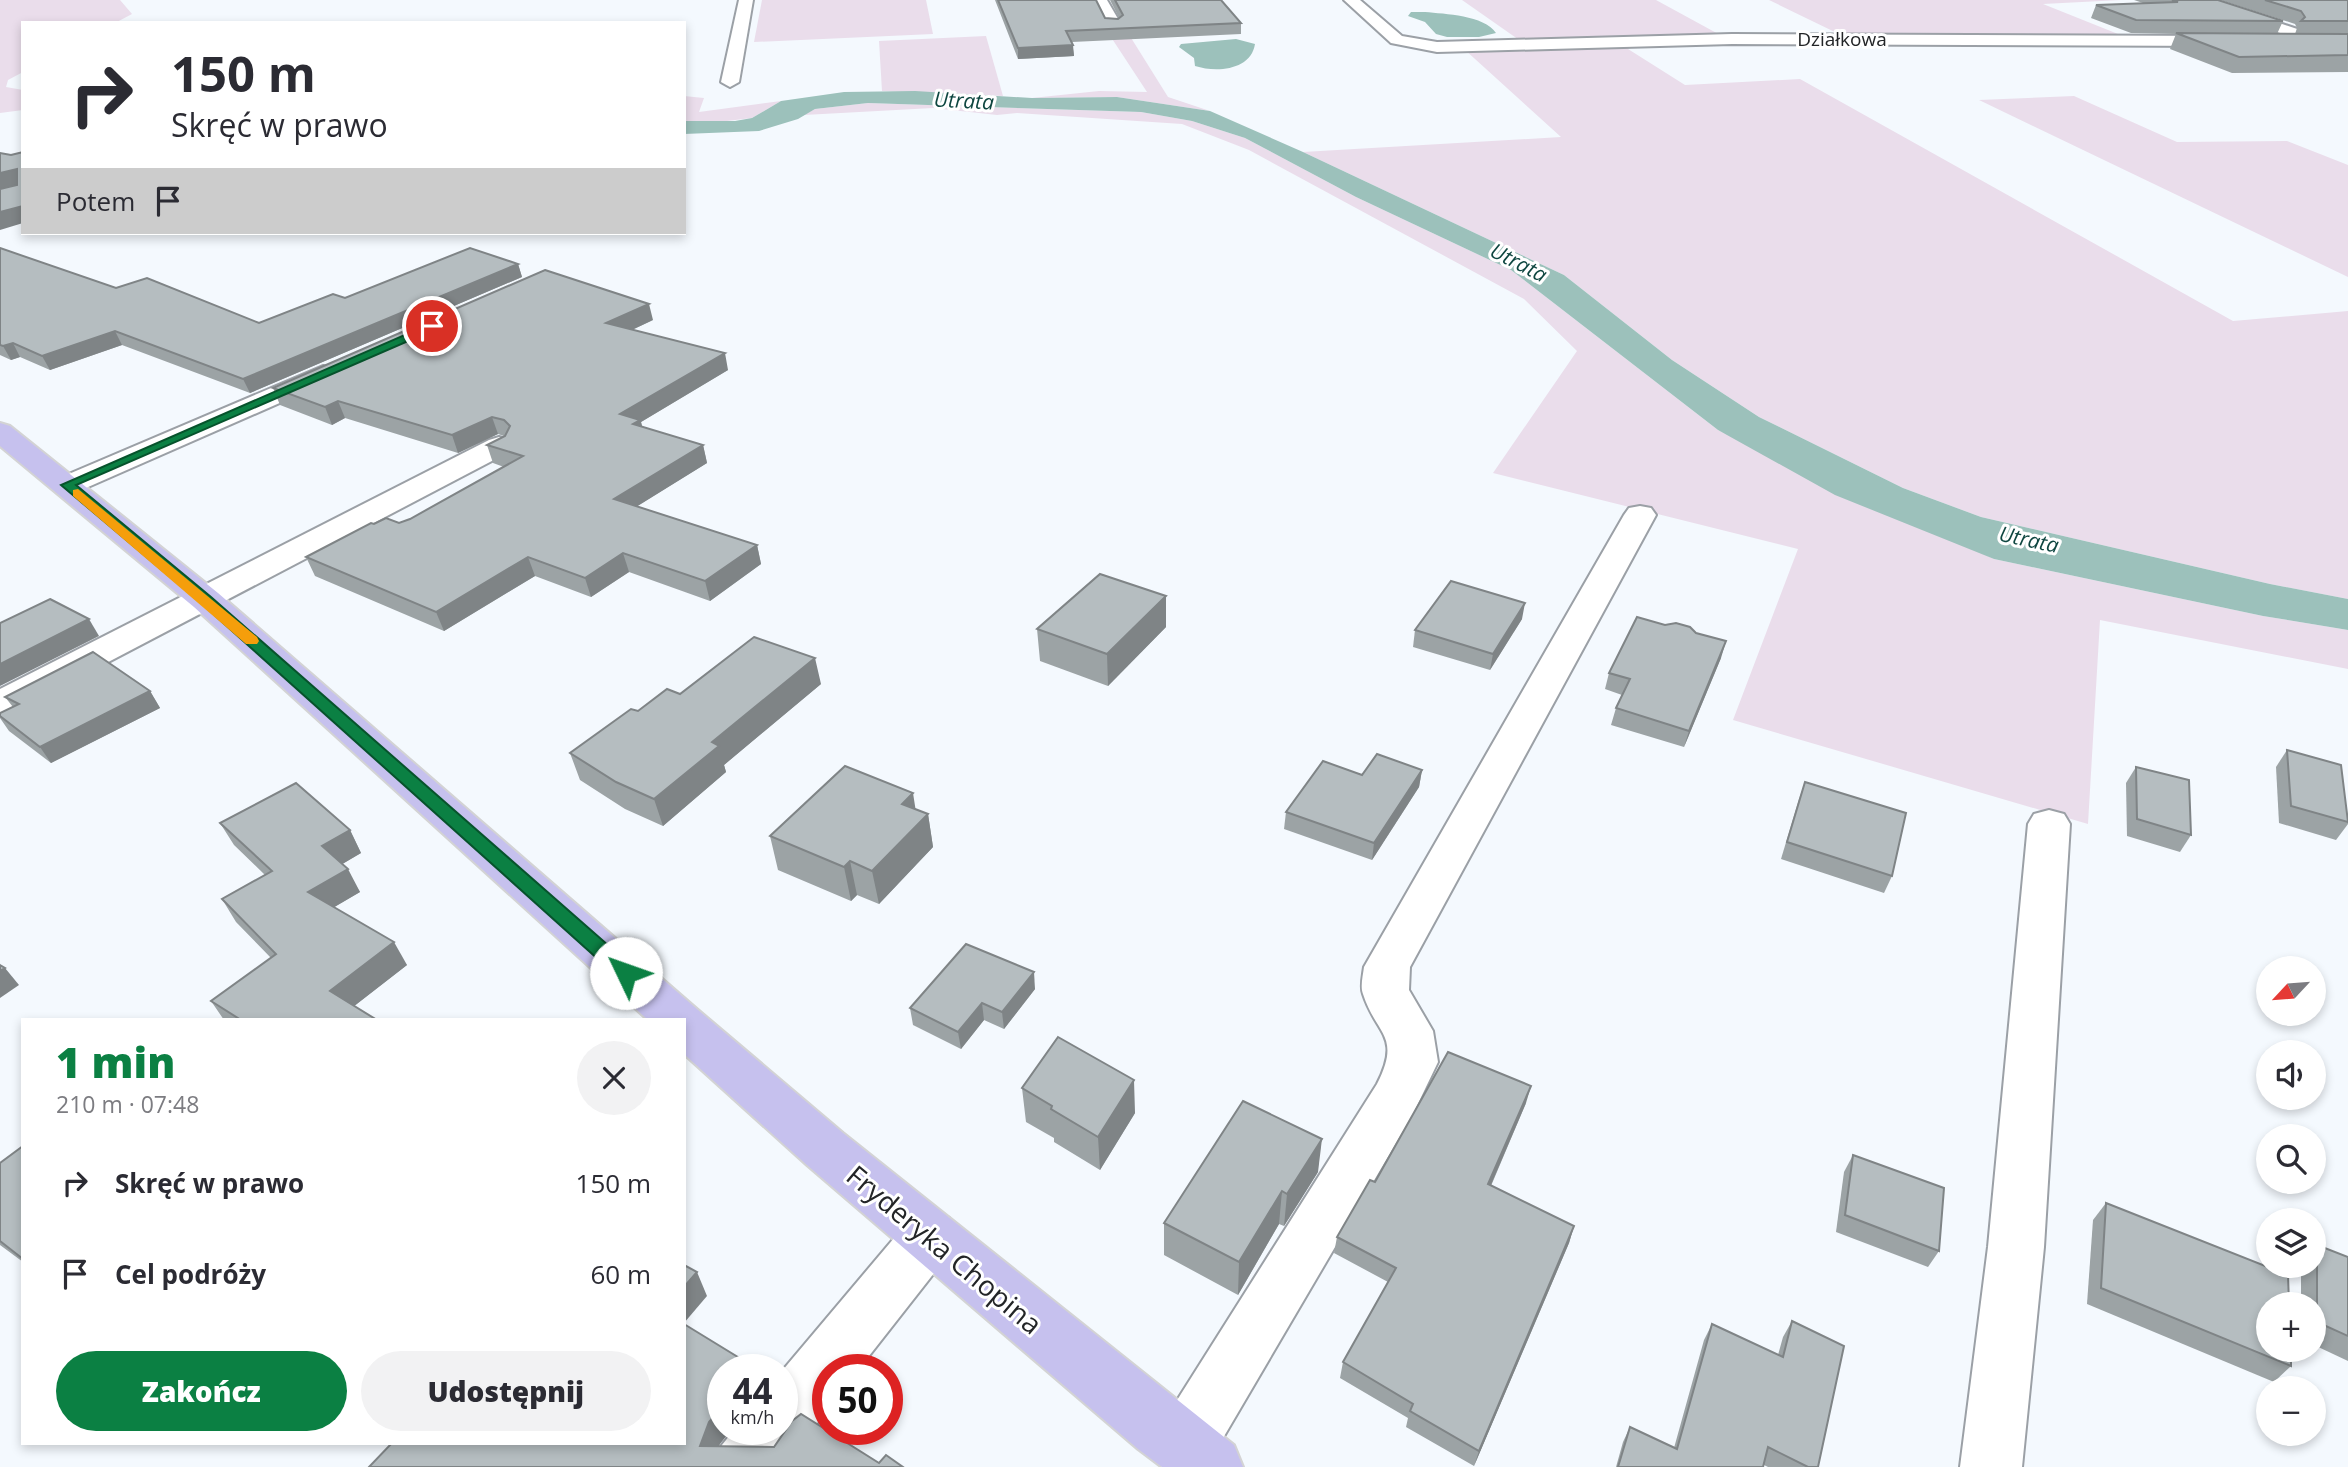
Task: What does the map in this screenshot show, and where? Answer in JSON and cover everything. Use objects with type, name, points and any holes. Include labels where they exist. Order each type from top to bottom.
[{"type":"main road","points":[[0,432],[206,600],[677,1018]]},
{"type":"main road","name":"Fryderyka Chopina","points":[[686,1027],[825,1149],[1198,1457]]},
{"type":"street","points":[[730,82],[746,0]]},
{"type":"street","points":[[1100,0],[1113,24]]},
{"type":"street","name":"Działkowa","points":[[1351,0],[1397,40],[1437,47],[1746,39],[2241,41]]},
{"type":"street","points":[[2197,0],[2327,42],[2267,41]]},
{"type":"street","points":[[68,485],[344,365]]},
{"type":"street","points":[[0,704],[206,600],[499,446]]},
{"type":"street","points":[[1198,1457],[1413,1062],[1409,1031],[1385,992],[1387,967],[1640,515]]},
{"type":"street","points":[[1991,1467],[2016,1247],[2049,824]]},
{"type":"street","points":[[798,1398],[930,1236]]},
{"type":"street","points":[[744,1467],[761,1445]]},
{"type":"shaded area","points":[[0,0],[120,0],[132,14],[119,21],[21,21],[21,73],[8,80],[6,87],[21,90],[21,110],[0,113]]},
{"type":"shaded area","points":[[762,0],[926,0],[933,34],[754,42]]},
{"type":"shaded area","points":[[1462,0],[1656,0],[1722,36],[1522,42]]},
{"type":"shaded area","points":[[1769,0],[2121,0],[2043,4],[2123,36],[1841,35]]},
{"type":"shaded area","points":[[1123,25],[1168,97],[1210,111],[1117,97],[1032,98],[1099,91],[1147,92],[1107,31]]},
{"type":"shaded area","points":[[986,36],[1003,96],[882,91],[879,41]]},
{"type":"shaded area","points":[[1633,45],[1628,49],[1685,85],[1800,79],[2233,321],[2348,311],[2348,599],[2270,584],[1981,517],[1903,488],[1759,417],[1672,360],[1564,275],[1303,152],[1561,137],[1464,49]]},
{"type":"shaded area","points":[[686,96],[704,98],[699,112],[781,101],[752,118],[710,123],[686,121]]},
{"type":"shaded area","points":[[2074,96],[2177,142],[2287,141],[2348,165],[2348,277],[1979,100]]},
{"type":"shaded area","points":[[868,103],[1141,112],[1192,121],[1245,138],[1356,197],[1511,270],[1718,430],[1994,559],[2263,616],[2348,630],[2348,669],[2100,620],[2088,824],[1733,720],[1798,549],[1493,473],[1577,351],[1524,299],[1249,150],[1182,124],[1017,113],[997,115],[933,108],[804,115],[815,109]]},
{"type":"water","points":[[1411,12],[1474,19],[1483,22],[1496,33],[1479,37],[1447,37],[1436,34],[1425,22],[1408,16]]},
{"type":"water","points":[[1236,39],[1255,44],[1252,53],[1240,64],[1223,69],[1195,66],[1194,58],[1179,47],[1181,44]]},
{"type":"water","name":"Utrata","points":[[915,91],[1032,98],[1117,97],[1210,111],[1564,275],[1672,360],[1759,417],[1903,488],[1981,517],[2270,584],[2348,599],[2348,630],[2263,616],[1994,559],[1835,495],[1718,430],[1511,270],[1356,197],[1245,138],[1192,121],[1141,112],[868,103],[815,109],[798,119],[759,131],[686,134],[686,121],[735,121],[752,118],[781,101],[844,92]]},
{"type":"building","points":[[998,0],[1096,0],[1105,18],[1118,19],[1123,15],[1115,0],[1221,0],[1241,23],[1066,31],[1073,45],[1018,48]]},
{"type":"building","points":[[2172,0],[2218,0],[2283,21],[2136,20],[2096,5],[2178,2]]},
{"type":"building","points":[[2265,0],[2348,0],[2348,21],[2301,21],[2305,17],[2301,11]]},
{"type":"building","points":[[2176,33],[2348,34],[2348,55],[2239,57]]},
{"type":"building","points":[[21,152],[21,207],[0,212],[0,189],[17,185],[17,169],[0,173],[0,153],[11,155]]},
{"type":"building","points":[[0,248],[116,288],[147,278],[259,323],[333,294],[345,298],[470,248],[518,264],[243,379],[115,331],[42,356],[13,343],[0,345]]},
{"type":"building","points":[[545,270],[649,304],[606,323],[725,353],[620,414],[640,420],[633,424],[703,445],[614,499],[757,545],[705,581],[623,553],[585,578],[528,557],[436,612],[306,557],[371,523],[386,518],[399,523],[410,519],[523,456],[487,445],[505,436],[510,426],[504,420],[492,417],[452,435],[338,401],[325,407],[273,388]]},
{"type":"building","points":[[1100,574],[1166,596],[1107,654],[1037,629]]},
{"type":"building","points":[[1451,581],[1525,603],[1493,654],[1415,630]]},
{"type":"building","points":[[50,599],[89,619],[0,664],[0,623]]},
{"type":"building","points":[[1637,617],[1665,625],[1676,623],[1690,627],[1696,633],[1726,641],[1689,731],[1616,708],[1630,679],[1609,673]]},
{"type":"building","points":[[754,637],[815,658],[712,742],[719,746],[654,799],[616,782],[570,753],[631,709],[638,711],[667,689],[680,694]]},
{"type":"building","points":[[93,652],[150,691],[40,747],[0,716],[0,713],[19,704],[5,697]]},
{"type":"building","points":[[2287,750],[2341,765],[2348,822],[2291,806]]},
{"type":"building","points":[[1377,754],[1422,770],[1374,843],[1286,812],[1323,761],[1362,775]]},
{"type":"building","points":[[845,766],[913,793],[902,804],[928,814],[872,871],[850,861],[844,867],[770,836]]},
{"type":"building","points":[[2136,767],[2189,780],[2191,835],[2137,819]]},
{"type":"building","points":[[1805,782],[1906,813],[1892,876],[1787,842]]},
{"type":"building","points":[[296,783],[350,830],[322,846],[348,869],[308,892],[394,942],[330,991],[374,1018],[238,1018],[211,1001],[276,954],[222,899],[272,871],[220,823]]},
{"type":"building","points":[[966,944],[1034,972],[1002,1012],[982,1003],[958,1032],[910,1008]]},
{"type":"building","points":[[1058,1037],[1134,1080],[1098,1137],[1022,1088]]},
{"type":"building","points":[[1448,1052],[1531,1086],[1488,1184],[1574,1226],[1479,1451],[1410,1411],[1413,1404],[1343,1362],[1396,1268],[1337,1237],[1370,1180],[1375,1182]]},
{"type":"building","points":[[1243,1101],[1322,1139],[1287,1194],[1282,1191],[1239,1262],[1164,1223]]},
{"type":"building","points":[[21,1147],[21,1257],[0,1241],[0,1163]]},
{"type":"building","points":[[1853,1155],[1944,1188],[1939,1251],[1845,1215]]},
{"type":"building","points":[[2106,1203],[2256,1262],[2256,1278],[2288,1278],[2289,1292],[2256,1292],[2256,1352],[2101,1288]]},
{"type":"building","points":[[2326,1248],[2348,1257],[2348,1336],[2326,1326],[2326,1292],[2317,1292],[2317,1278],[2326,1278]]},
{"type":"building","points":[[686,1266],[697,1272],[686,1285]]},
{"type":"building","points":[[1792,1321],[1844,1346],[1818,1467],[1808,1467],[1768,1447],[1763,1467],[1618,1467],[1630,1427],[1677,1449],[1712,1324],[1783,1357]]},
{"type":"building","points":[[686,1325],[733,1354],[707,1354],[707,1427],[700,1446],[798,1445],[798,1416],[801,1414],[812,1421],[812,1445],[850,1445],[879,1463],[886,1455],[903,1467],[369,1467],[390,1445],[686,1445]]},
{"type":"slow traffic","points":[[78,493],[251,641]]},
{"type":"route","points":[[432,326],[68,485],[206,600],[626,973]]}]
